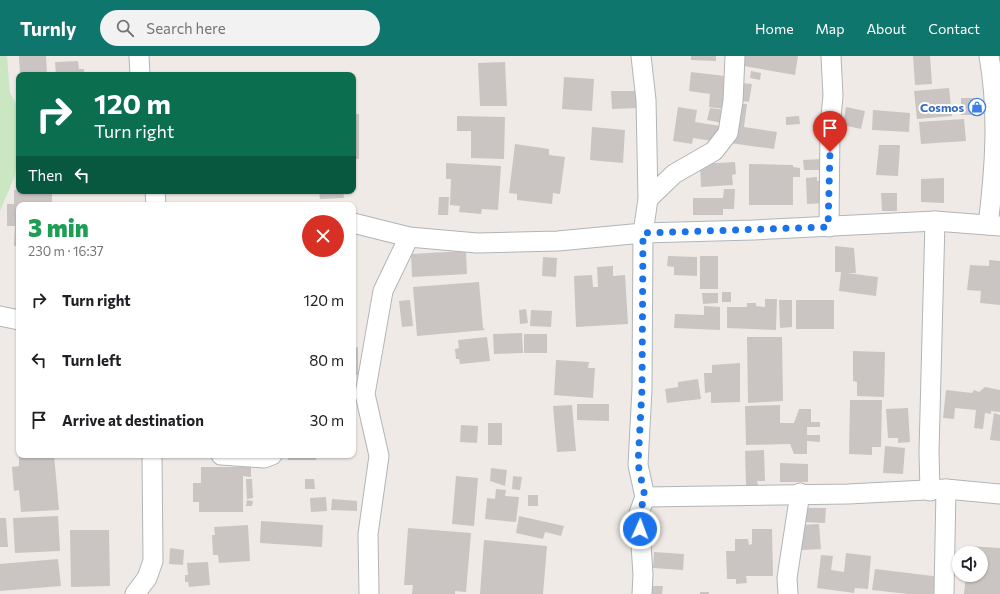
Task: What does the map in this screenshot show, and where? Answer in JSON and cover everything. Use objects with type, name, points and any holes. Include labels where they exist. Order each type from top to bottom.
[{"type":"street","points":[[139,56],[140,72]]},
{"type":"street","points":[[641,56],[646,100],[648,199],[643,233],[642,389],[638,464],[645,497],[639,513],[643,575],[642,594]]},
{"type":"street","points":[[648,199],[674,174],[714,152],[728,133],[733,101],[735,56]]},
{"type":"street","points":[[828,227],[830,127],[833,96],[831,56]]},
{"type":"street","points":[[356,225],[410,237],[477,243],[558,241],[643,233],[828,227],[935,221],[994,226],[996,133],[989,56]]},
{"type":"street","points":[[935,221],[929,452],[938,490],[944,594]]},
{"type":"street","points":[[369,594],[368,534],[379,456],[365,394],[382,291],[410,237]]},
{"type":"street","points":[[0,316],[16,319]]},
{"type":"street","points":[[136,594],[147,578],[153,561],[152,458]]},
{"type":"street","points":[[645,497],[800,493],[848,494],[938,490],[1000,494]]},
{"type":"street","points":[[788,594],[787,578],[800,493]]},
{"type":"green space","points":[[0,56],[7,56],[10,93],[16,103],[16,167],[15,176],[0,211]]},
{"type":"building","points":[[19,56],[46,56],[47,72],[20,72]]},
{"type":"building","points":[[691,56],[716,56],[716,61],[691,60]]},
{"type":"building","points":[[740,56],[798,56],[795,75],[738,65]]},
{"type":"building","points":[[913,56],[930,56],[932,84],[915,85]]},
{"type":"building","points":[[78,61],[79,69],[84,69],[84,72],[56,72],[55,62]]},
{"type":"building","points":[[505,62],[507,106],[480,106],[478,63]]},
{"type":"building","points":[[751,71],[761,73],[760,80],[750,78]]},
{"type":"building","points":[[691,72],[733,77],[725,109],[709,107],[710,94],[689,91]]},
{"type":"building","points":[[564,77],[594,79],[592,111],[562,109]]},
{"type":"building","points":[[740,83],[752,84],[749,102],[737,100]]},
{"type":"building","points":[[949,88],[952,116],[917,119],[914,91]]},
{"type":"building","points":[[611,91],[637,91],[637,108],[612,109]]},
{"type":"building","points":[[961,98],[980,98],[980,115],[961,115]]},
{"type":"building","points":[[736,103],[747,104],[744,127],[777,132],[774,149],[730,143]]},
{"type":"building","points":[[678,107],[697,110],[695,122],[721,126],[719,142],[693,138],[692,144],[673,141]]},
{"type":"building","points":[[846,107],[865,111],[861,129],[843,125]]},
{"type":"building","points":[[710,108],[725,110],[722,123],[707,120]]},
{"type":"building","points":[[873,110],[910,113],[909,132],[872,130]]},
{"type":"building","points":[[356,114],[359,114],[359,159],[356,159]]},
{"type":"building","points":[[457,116],[505,117],[504,159],[471,158],[471,131],[457,131]]},
{"type":"building","points":[[799,116],[800,124],[786,125],[786,117]]},
{"type":"building","points":[[964,119],[966,141],[921,144],[919,122]]},
{"type":"building","points":[[592,127],[625,130],[623,163],[590,160]]},
{"type":"building","points":[[515,144],[549,149],[549,155],[565,157],[560,194],[553,193],[552,204],[517,200],[517,194],[509,193]]},
{"type":"building","points":[[879,145],[900,145],[898,176],[876,175]]},
{"type":"building","points":[[822,159],[823,170],[804,170],[803,160]]},
{"type":"building","points":[[735,162],[736,174],[732,175],[733,185],[701,187],[700,164]]},
{"type":"building","points":[[446,163],[501,166],[498,210],[482,209],[481,214],[459,212],[460,206],[450,205],[451,179],[446,179]]},
{"type":"building","points":[[749,164],[793,165],[793,167],[800,168],[800,177],[793,177],[793,205],[749,205]]},
{"type":"building","points":[[817,177],[817,181],[824,181],[825,203],[807,204],[806,178]]},
{"type":"building","points":[[944,178],[944,203],[921,202],[921,179]]},
{"type":"building","points":[[724,189],[735,189],[734,209],[723,209],[723,215],[693,215],[693,198],[723,198]]},
{"type":"building","points":[[14,190],[16,190],[16,194],[52,194],[52,202],[16,202],[16,246],[14,246],[15,226],[7,226],[7,204],[14,204]]},
{"type":"building","points":[[881,193],[897,193],[897,211],[882,211]]},
{"type":"building","points":[[319,194],[343,194],[344,198],[320,199]]},
{"type":"building","points":[[439,197],[449,197],[448,215],[438,215]]},
{"type":"building","points":[[835,246],[854,248],[856,273],[847,273],[878,277],[876,296],[839,291],[841,272],[835,272]]},
{"type":"building","points":[[466,251],[467,274],[412,277],[411,254]]},
{"type":"building","points":[[668,256],[697,257],[697,276],[674,275],[674,267],[667,266]]},
{"type":"building","points":[[700,256],[718,256],[718,289],[700,289]]},
{"type":"building","points":[[543,257],[557,258],[556,277],[542,276]]},
{"type":"building","points":[[989,260],[1000,261],[1000,305],[980,303],[981,291],[967,290],[970,265],[989,266]]},
{"type":"building","points":[[613,266],[613,276],[625,275],[628,324],[576,327],[574,276],[592,275],[593,287],[598,287],[597,267]]},
{"type":"building","points":[[479,282],[483,328],[485,330],[417,336],[413,287]]},
{"type":"building","points":[[722,292],[731,292],[731,302],[722,302]]},
{"type":"building","points":[[702,293],[718,293],[718,303],[703,304]]},
{"type":"building","points":[[765,299],[777,299],[776,330],[727,328],[727,307],[747,307],[747,303],[756,303],[756,306],[765,307]]},
{"type":"building","points":[[410,300],[413,326],[402,327],[399,301]]},
{"type":"building","points":[[779,300],[792,300],[792,327],[780,328]]},
{"type":"building","points":[[796,300],[834,300],[834,329],[796,329]]},
{"type":"building","points":[[704,306],[720,307],[720,330],[674,328],[675,314],[704,315]]},
{"type":"building","points":[[526,309],[528,323],[520,324],[519,310]]},
{"type":"building","points":[[531,310],[552,311],[551,327],[530,326]]},
{"type":"building","points":[[522,333],[523,353],[494,354],[493,334]]},
{"type":"building","points":[[524,334],[547,334],[547,353],[524,353]]},
{"type":"building","points":[[487,337],[490,361],[460,364],[459,359],[456,359],[455,349],[459,348],[458,340]]},
{"type":"building","points":[[747,337],[782,337],[783,401],[748,403]]},
{"type":"building","points":[[356,347],[358,347],[358,375],[356,375]]},
{"type":"building","points":[[853,351],[885,352],[884,397],[857,396],[857,382],[853,381]]},
{"type":"building","points":[[556,360],[589,362],[588,368],[595,368],[593,398],[554,395]]},
{"type":"building","points":[[740,363],[740,402],[711,403],[711,392],[705,393],[704,373],[712,373],[712,365]]},
{"type":"building","points":[[698,379],[701,399],[667,403],[665,389],[678,387],[678,382]]},
{"type":"building","points":[[985,387],[1000,390],[1000,412],[991,411],[991,414],[985,413],[983,429],[974,428],[976,410],[955,408],[954,419],[943,418],[946,390],[972,393],[974,390],[979,392]]},
{"type":"building","points":[[850,400],[882,400],[881,447],[872,447],[872,455],[849,454]]},
{"type":"building","points":[[577,404],[609,404],[609,421],[577,420]]},
{"type":"building","points":[[572,405],[576,451],[557,452],[553,406]]},
{"type":"building","points":[[780,405],[780,423],[794,423],[799,409],[811,409],[811,422],[820,422],[820,427],[807,427],[807,435],[820,435],[820,442],[807,441],[807,454],[794,454],[790,444],[746,445],[745,406]]},
{"type":"building","points":[[908,408],[910,442],[898,443],[898,438],[888,438],[886,409]]},
{"type":"building","points":[[994,413],[1000,415],[1000,441],[990,440]]},
{"type":"building","points":[[488,423],[502,423],[502,445],[488,445]]},
{"type":"building","points":[[461,425],[478,426],[477,443],[460,442]]},
{"type":"building","points":[[885,446],[905,448],[903,474],[883,473]]},
{"type":"building","points":[[764,450],[765,481],[757,481],[758,485],[746,486],[745,451]]},
{"type":"building","points":[[19,458],[54,458],[59,510],[21,512],[19,490],[14,491],[12,467],[19,466]]},
{"type":"building","points":[[288,458],[316,458],[316,460],[288,460]]},
{"type":"building","points":[[780,463],[808,464],[808,482],[780,482]]},
{"type":"building","points":[[201,467],[251,467],[251,477],[243,476],[243,512],[199,512],[199,502],[193,502],[193,483],[201,483]]},
{"type":"building","points":[[491,468],[507,470],[505,486],[490,481]]},
{"type":"building","points":[[456,476],[478,478],[474,526],[452,524]]},
{"type":"building","points":[[513,476],[522,477],[520,490],[512,489]]},
{"type":"building","points":[[246,479],[252,479],[253,498],[247,499]]},
{"type":"building","points":[[305,479],[314,479],[315,489],[305,489]]},
{"type":"building","points":[[496,489],[506,490],[505,496],[519,497],[516,522],[485,519],[487,498],[495,499]]},
{"type":"building","points":[[528,495],[538,495],[538,506],[528,506]]},
{"type":"building","points":[[326,497],[327,511],[311,512],[310,498]]},
{"type":"building","points":[[332,499],[357,501],[357,511],[331,510]]},
{"type":"building","points":[[247,500],[253,501],[252,506],[246,506]]},
{"type":"building","points":[[804,508],[826,508],[825,523],[803,522]]},
{"type":"building","points":[[58,516],[60,551],[15,553],[13,518]]},
{"type":"building","points":[[519,516],[564,526],[561,536],[545,532],[543,539],[516,533]]},
{"type":"building","points":[[0,518],[6,518],[8,547],[0,547]]},
{"type":"building","points":[[261,521],[323,525],[322,547],[260,543]]},
{"type":"building","points":[[819,524],[821,549],[802,550],[800,525]]},
{"type":"building","points":[[248,525],[250,561],[219,563],[218,555],[213,555],[212,535],[215,535],[214,527]]},
{"type":"building","points":[[408,528],[471,533],[466,592],[455,591],[455,594],[412,594],[413,585],[404,585]]},
{"type":"building","points":[[752,529],[772,529],[773,576],[746,576],[747,583],[736,584],[736,579],[727,579],[726,551],[735,551],[735,539],[748,539],[749,545],[752,544]]},
{"type":"building","points":[[70,530],[109,530],[110,586],[71,587]]},
{"type":"building","points":[[484,540],[547,546],[543,594],[480,594]]},
{"type":"building","points":[[988,547],[1000,548],[1000,594],[964,594],[965,582],[988,582]]},
{"type":"building","points":[[170,548],[184,550],[183,565],[169,564]]},
{"type":"building","points":[[654,552],[684,554],[683,570],[653,568]]},
{"type":"building","points":[[846,553],[871,556],[868,589],[855,588],[854,593],[817,588],[821,555],[833,556],[831,570],[844,572]]},
{"type":"building","points":[[58,559],[61,586],[0,591],[0,564]]},
{"type":"building","points":[[208,562],[210,585],[189,587],[188,582],[185,582],[185,575],[188,575],[187,563]]},
{"type":"building","points":[[875,569],[941,577],[939,594],[908,594],[872,590]]},
{"type":"building","points":[[650,586],[663,586],[662,594],[649,594]]},
{"type":"building","points":[[700,592],[709,592],[709,594],[700,594]]},
{"type":"place","name":"Cosmos","points":[[977,107]]},
{"type":"route","points":[[640,529],[639,513],[645,497],[638,464],[642,389],[643,233],[828,227],[830,152]]}]
